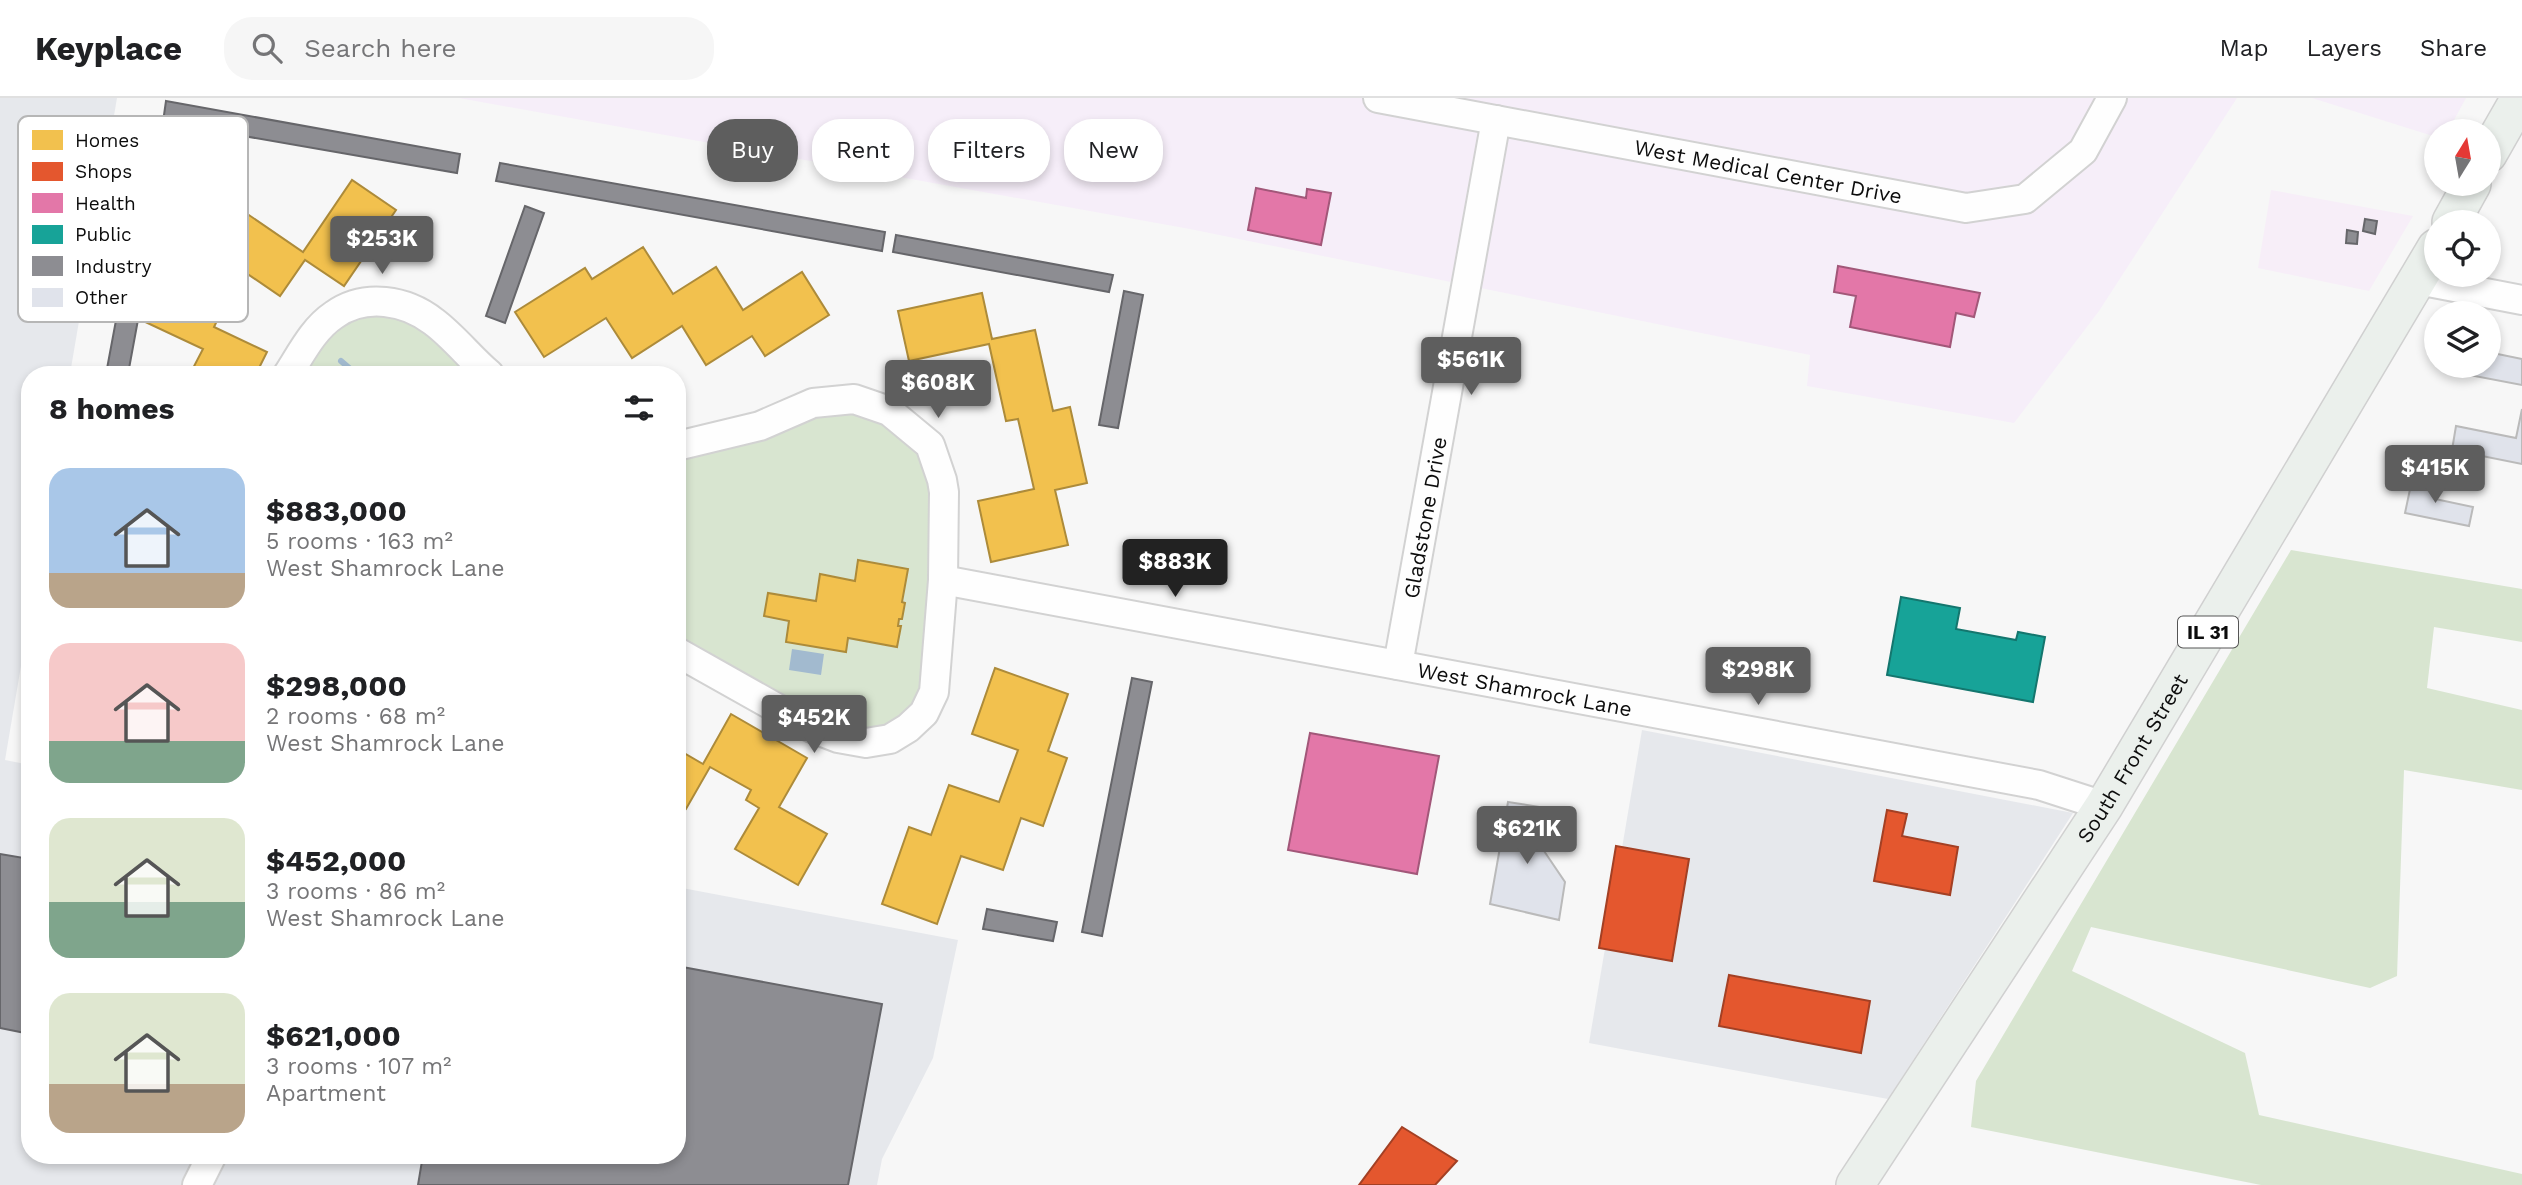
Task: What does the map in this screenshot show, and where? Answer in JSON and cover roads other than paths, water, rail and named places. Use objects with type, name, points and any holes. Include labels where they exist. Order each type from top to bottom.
[{"type":"main road","points":[[2501,131],[2520,98]]},
{"type":"main road","name":"South Front Street","points":[[1854,1185],[2104,806],[2424,269]]},
{"type":"street","name":"West Medical Center Drive","points":[[1378,98],[1966,208],[2025,199],[2083,151],[2112,98]]},
{"type":"street","name":"Gladstone Drive","points":[[1398,665],[1496,120]]},
{"type":"street","points":[[2418,280],[2522,300]]},
{"type":"street","points":[[293,366],[310,339],[334,314],[357,305],[384,300],[414,308],[436,323],[481,366]]},
{"type":"street","points":[[686,444],[760,426],[813,403],[854,399],[889,411],[930,445],[942,480],[943,580],[934,692],[924,713],[908,728],[890,739],[866,743],[838,738],[812,728],[686,657]]},
{"type":"street","name":"West Shamrock Lane","points":[[943,580],[2039,785],[2104,806]]},
{"type":"street","points":[[197,1185],[208,1164]]},
{"type":"water","points":[[792,649],[824,654],[821,675],[789,670]]},
{"type":"waterway","points":[[341,361],[347,366]]}]
